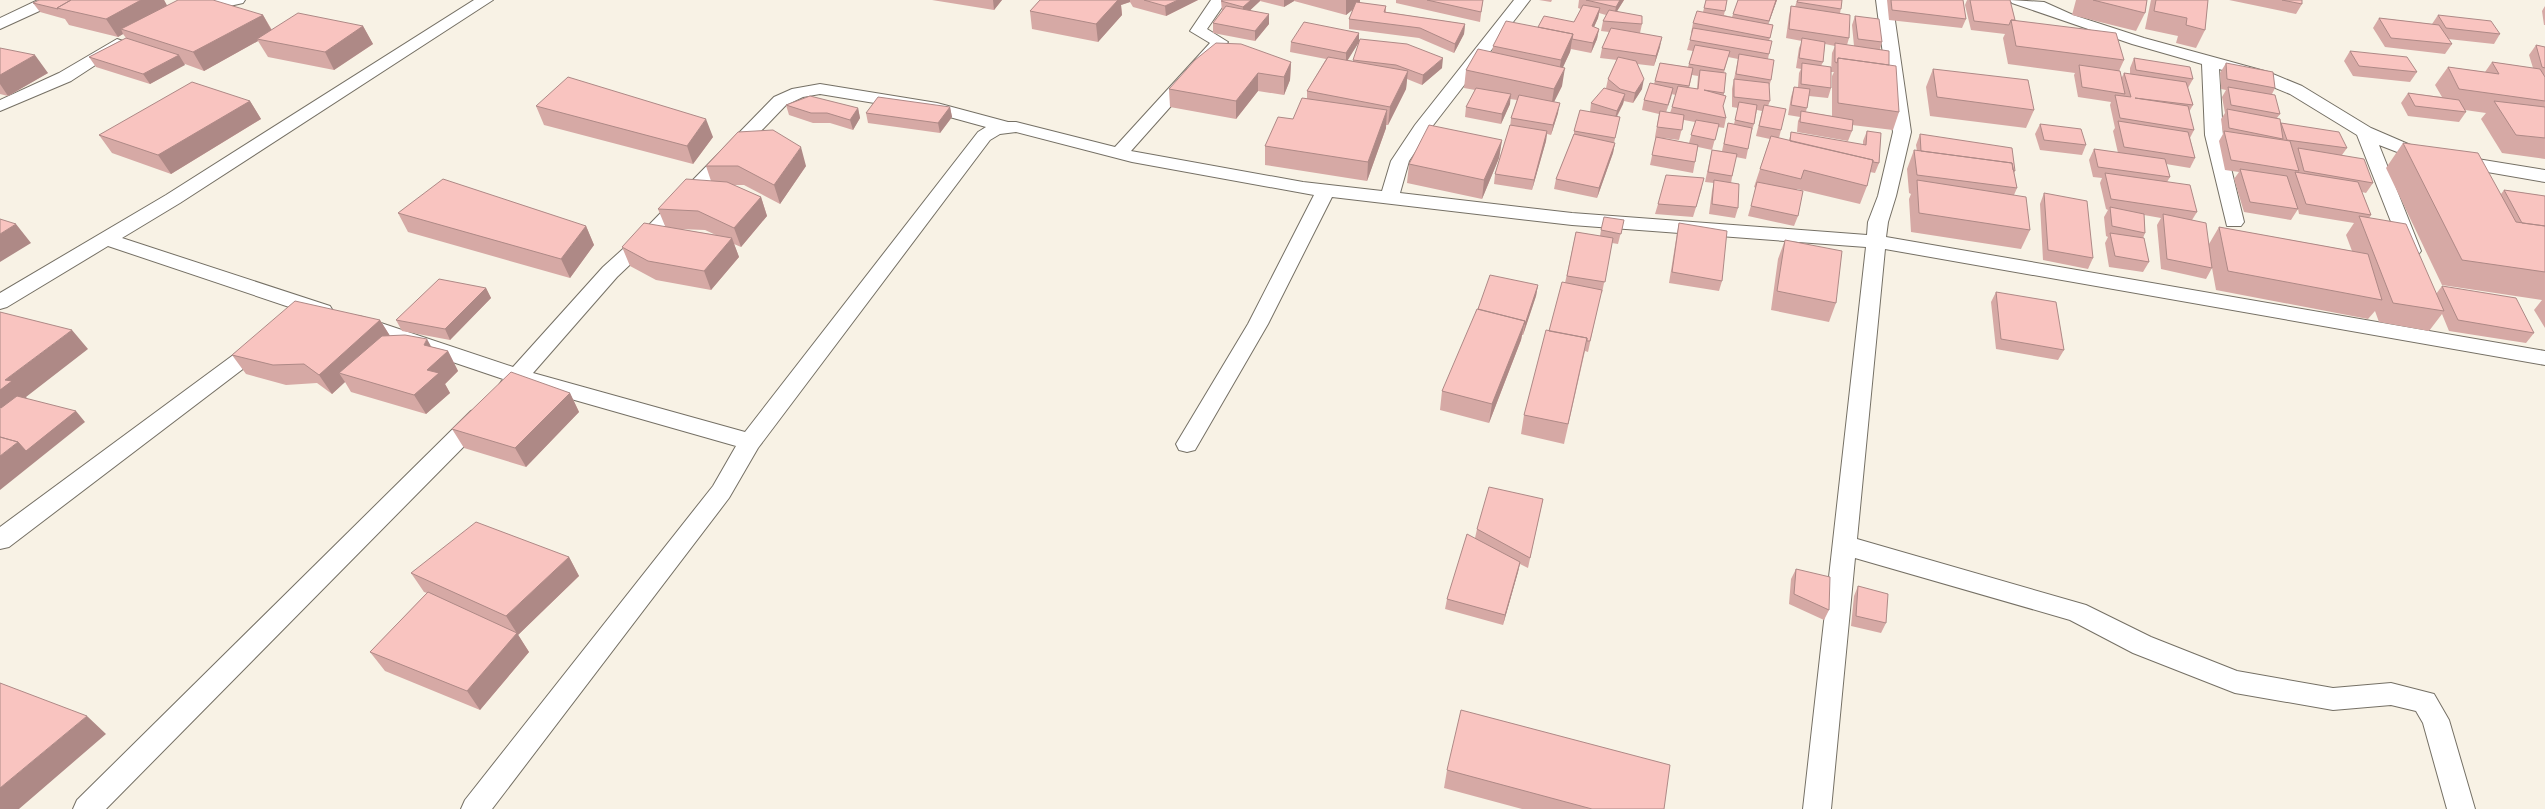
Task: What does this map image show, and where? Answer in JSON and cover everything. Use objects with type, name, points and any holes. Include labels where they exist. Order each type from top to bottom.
[{"type":"street","points":[[0,24],[51,0]]},
{"type":"street","points":[[176,17],[190,10],[237,0]]},
{"type":"street","points":[[0,302],[173,199],[485,0]]},
{"type":"street","points":[[1119,153],[1220,42],[1198,31],[1219,0]]},
{"type":"street","points":[[1390,196],[1400,161],[1424,125],[1522,0]]},
{"type":"street","points":[[1817,809],[1844,545],[1878,242],[1878,222],[1887,196],[1902,132],[1884,0]]},
{"type":"street","points":[[2018,0],[2041,3],[2067,18],[2210,62],[2262,76],[2296,90],[2366,132],[2418,155],[2545,176]]},
{"type":"street","points":[[0,106],[65,77],[106,50],[134,36]]},
{"type":"street","points":[[2210,62],[2214,135],[2234,222]]},
{"type":"street","points":[[87,809],[519,377],[610,272],[651,234],[780,101],[798,93],[820,89],[937,108],[1004,127],[1016,127],[1119,153],[1303,188],[1390,196],[1572,218],[1878,242],[2545,358]]},
{"type":"street","points":[[475,809],[721,492],[750,442],[984,136],[1004,127]]},
{"type":"street","points":[[2366,132],[2416,265]]},
{"type":"street","points":[[1187,444],[1258,324],[1326,190]]},
{"type":"street","points":[[106,240],[519,377],[750,442]]},
{"type":"street","points":[[0,540],[311,307]]},
{"type":"street","points":[[2436,317],[2444,340]]},
{"type":"street","points":[[1844,545],[2077,612],[2142,645],[2235,682],[2333,699],[2391,694],[2425,702],[2436,720],[2461,809]]},
{"type":"building","points":[[39,0],[71,0],[57,8],[58,9],[33,3]]},
{"type":"building","points":[[71,0],[141,0],[106,19],[57,8]]},
{"type":"building","points":[[178,0],[213,0],[263,15],[193,52],[121,29]]},
{"type":"building","points":[[1040,0],[1118,0],[1096,24],[1030,11]]},
{"type":"building","points":[[1144,0],[1178,0],[1165,6]]},
{"type":"building","points":[[1251,0],[1243,7],[1221,1]]},
{"type":"building","points":[[1427,0],[1483,0],[1481,12]]},
{"type":"building","points":[[1586,0],[1620,0],[1616,7]]},
{"type":"building","points":[[1706,0],[1727,0],[1725,11],[1704,8]]},
{"type":"building","points":[[1738,0],[1776,0],[1769,21],[1733,14]]},
{"type":"building","points":[[1798,0],[1842,0],[1841,9],[1797,2]]},
{"type":"building","points":[[1891,0],[1963,0],[1966,19],[1892,10]]},
{"type":"building","points":[[1970,0],[2010,0],[2015,20],[2011,20],[2009,25],[1974,21]]},
{"type":"building","points":[[2093,0],[2147,0],[2145,13]]},
{"type":"building","points":[[2156,0],[2208,0],[2205,30],[2186,25],[2187,18],[2154,11]]},
{"type":"building","points":[[2282,0],[2302,0],[2302,4]]},
{"type":"building","points":[[1356,2],[1386,6],[1384,12],[1465,24],[1455,44],[1420,28],[1349,19]]},
{"type":"building","points":[[1583,5],[1600,8],[1592,26],[1599,29],[1593,43],[1572,39],[1573,34],[1538,27],[1544,16],[1574,22]]},
{"type":"building","points":[[1226,6],[1269,14],[1255,31],[1213,23]]},
{"type":"building","points":[[1791,6],[1850,15],[1849,38],[1789,29]]},
{"type":"building","points":[[1609,10],[1642,16],[1642,24],[1603,21]]},
{"type":"building","points":[[1697,11],[1773,25],[1770,38],[1693,23]]},
{"type":"building","points":[[298,13],[363,26],[325,52],[257,39]]},
{"type":"building","points":[[2438,15],[2491,21],[2500,34],[2446,28]]},
{"type":"building","points":[[1855,16],[1879,19],[1882,42],[1858,39]]},
{"type":"building","points":[[2379,18],[2439,25],[2452,44],[2391,38]]},
{"type":"building","points":[[2011,20],[2116,33],[2124,60],[2016,46]]},
{"type":"building","points":[[1506,21],[1573,34],[1561,60],[1493,46]]},
{"type":"building","points":[[1304,22],[1359,33],[1346,53],[1291,42]]},
{"type":"building","points":[[1611,28],[1662,37],[1656,56],[1602,48]]},
{"type":"building","points":[[1693,28],[1772,41],[1769,54],[1690,40]]},
{"type":"building","points":[[126,38],[179,55],[143,74],[89,57]]},
{"type":"building","points":[[1802,38],[1825,42],[1823,62],[1799,58]]},
{"type":"building","points":[[1360,39],[1407,44],[1443,58],[1423,75],[1396,65],[1353,60]]},
{"type":"building","points":[[1216,43],[1241,44],[1291,62],[1284,77],[1258,73],[1236,101],[1169,89],[1195,60]]},
{"type":"building","points":[[1835,43],[1889,51],[1889,65],[1838,58],[1837,63],[1835,62]]},
{"type":"building","points":[[1695,45],[1730,51],[1724,70],[1689,64]]},
{"type":"building","points":[[2536,45],[2545,47],[2545,68],[2542,67]]},
{"type":"building","points":[[0,48],[35,55],[0,75]]},
{"type":"building","points":[[1478,49],[1565,68],[1554,89],[1466,70]]},
{"type":"building","points":[[2350,51],[2407,57],[2417,72],[2359,66]]},
{"type":"building","points":[[1739,54],[1774,60],[1771,80],[1736,74]]},
{"type":"building","points":[[1328,57],[1408,71],[1390,107],[1307,91]]},
{"type":"building","points":[[1618,57],[1636,61],[1644,79],[1635,93],[1620,89],[1608,79]]},
{"type":"building","points":[[1838,58],[1896,66],[1899,112],[1838,103]]},
{"type":"building","points":[[2134,58],[2190,67],[2193,79],[2136,70]]},
{"type":"building","points":[[2492,62],[2540,69],[2545,77],[2545,101],[2459,89],[2448,67],[2499,74]]},
{"type":"building","points":[[1660,63],[1693,68],[1689,86],[1655,81]]},
{"type":"building","points":[[1802,63],[1831,67],[1831,88],[1801,84]]},
{"type":"building","points":[[2226,63],[2273,72],[2275,88],[2227,79]]},
{"type":"building","points":[[2079,65],[2120,71],[2125,94],[2082,87]]},
{"type":"building","points":[[1933,69],[2028,80],[2034,110],[1937,97]]},
{"type":"building","points":[[1700,70],[1726,73],[1724,93],[1704,90],[1726,96],[1723,106],[1726,118],[1672,107],[1678,86],[1698,89]]},
{"type":"building","points":[[2124,73],[2186,82],[2193,105],[2135,98],[2188,106],[2194,130],[2120,118],[2115,95],[2131,97]]},
{"type":"building","points":[[568,77],[706,119],[687,146],[536,106]]},
{"type":"building","points":[[1734,79],[1769,83],[1770,101],[1734,97]]},
{"type":"building","points":[[192,82],[250,101],[158,155],[99,135]]},
{"type":"building","points":[[1650,83],[1673,88],[1668,105],[1644,100]]},
{"type":"building","points":[[1794,87],[1810,89],[1807,108],[1791,105]]},
{"type":"building","points":[[2228,87],[2275,95],[2280,114],[2231,105]]},
{"type":"building","points":[[1476,88],[1511,94],[1502,114],[1466,107]]},
{"type":"building","points":[[1604,88],[1625,94],[1617,111],[1591,103]]},
{"type":"building","points":[[2408,93],[2459,100],[2466,112],[2415,106]]},
{"type":"building","points":[[1519,95],[1560,103],[1553,125],[1511,118]]},
{"type":"building","points":[[810,96],[858,108],[850,120],[827,113],[811,113],[786,105]]},
{"type":"building","points":[[878,97],[950,107],[938,123],[866,113]]},
{"type":"building","points":[[1302,98],[1387,110],[1368,162],[1265,146],[1278,117],[1293,119]]},
{"type":"building","points":[[2494,101],[2545,107],[2545,138],[2516,135]]},
{"type":"building","points":[[1739,102],[1757,105],[1754,124],[1735,120]]},
{"type":"building","points":[[1764,105],[1786,109],[1781,130],[1759,126]]},
{"type":"building","points":[[2227,109],[2280,119],[2283,139],[2229,128]]},
{"type":"building","points":[[1580,110],[1620,117],[1615,138],[1574,131]]},
{"type":"building","points":[[1660,111],[1684,115],[1682,130],[1657,127]]},
{"type":"building","points":[[1801,111],[1853,120],[1852,131],[1800,122]]},
{"type":"building","points":[[1696,120],[1719,124],[1715,140],[1691,135]]},
{"type":"building","points":[[2118,121],[2188,132],[2195,158],[2124,147]]},
{"type":"building","points":[[1728,123],[1752,128],[1748,149],[1724,144]]},
{"type":"building","points":[[2281,123],[2339,132],[2347,148],[2287,140]]},
{"type":"building","points":[[2040,124],[2081,129],[2086,145],[2044,140]]},
{"type":"building","points":[[1429,125],[1502,140],[1484,180],[1409,164]]},
{"type":"building","points":[[1510,125],[1547,131],[1534,180],[1495,174]]},
{"type":"building","points":[[773,130],[801,147],[774,185],[738,166],[706,166],[738,132]]},
{"type":"building","points":[[1867,131],[1881,133],[1879,163],[1873,162],[1873,160],[1790,141],[1791,132],[1866,145]]},
{"type":"building","points":[[2224,131],[2290,141],[2299,171],[2231,160]]},
{"type":"building","points":[[1574,134],[1615,143],[1599,188],[1556,179]]},
{"type":"building","points":[[1920,134],[2012,148],[2015,171],[2013,170],[2012,163],[1921,151]]},
{"type":"building","points":[[1771,136],[1873,160],[1867,186],[1804,170],[1801,179],[1760,169]]},
{"type":"building","points":[[1656,137],[1698,145],[1695,162],[1652,155]]},
{"type":"building","points":[[2403,143],[2478,153],[2516,222],[2545,226],[2545,272],[2462,260]]},
{"type":"building","points":[[2298,148],[2364,159],[2373,183],[2304,171]]},
{"type":"building","points":[[2094,149],[2165,159],[2170,177],[2098,167]]},
{"type":"building","points":[[1712,150],[1737,154],[1732,176],[1708,172]]},
{"type":"building","points":[[1914,150],[2012,163],[2017,188],[1917,175]]},
{"type":"building","points":[[2240,169],[2287,176],[2298,209],[2250,202]]},
{"type":"building","points":[[2295,172],[2358,182],[2371,215],[2306,204]]},
{"type":"building","points":[[2105,173],[2190,185],[2197,212],[2111,199]]},
{"type":"building","points":[[1666,175],[1704,178],[1696,207],[1658,204]]},
{"type":"building","points":[[443,179],[586,226],[561,259],[398,213]]},
{"type":"building","points":[[686,179],[727,182],[761,197],[734,228],[698,211],[658,209]]},
{"type":"building","points":[[1714,180],[1739,184],[1738,208],[1712,204]]},
{"type":"building","points":[[1917,180],[2026,197],[2030,230],[1919,213]]},
{"type":"building","points":[[1757,182],[1803,191],[1798,216],[1751,206]]},
{"type":"building","points":[[2504,190],[2545,196],[2545,226],[2522,223]]},
{"type":"building","points":[[2044,193],[2087,201],[2093,258],[2048,250]]},
{"type":"building","points":[[2110,207],[2144,214],[2145,233],[2112,226]]},
{"type":"building","points":[[2163,214],[2206,223],[2212,268],[2167,259]]},
{"type":"building","points":[[2359,216],[2406,224],[2444,311],[2393,303]]},
{"type":"building","points":[[1604,217],[1624,220],[1621,234],[1601,230]]},
{"type":"building","points":[[0,219],[16,224],[0,234]]},
{"type":"building","points":[[644,223],[732,238],[704,271],[648,261],[622,247]]},
{"type":"building","points":[[1679,223],[1727,231],[1722,281],[1672,272]]},
{"type":"building","points":[[2219,227],[2368,254],[2382,300],[2228,271]]},
{"type":"building","points":[[1576,232],[1613,238],[1605,282],[1567,276]]},
{"type":"building","points":[[2110,233],[2144,238],[2149,262],[2115,256]]},
{"type":"building","points":[[1785,240],[1842,251],[1836,303],[1777,291]]},
{"type":"building","points":[[1490,275],[1538,285],[1525,324],[1525,321],[1478,309]]},
{"type":"building","points":[[439,279],[486,288],[445,329],[396,320]]},
{"type":"building","points":[[1562,282],[1602,290],[1590,341],[1587,341],[1587,338],[1549,331]]},
{"type":"building","points":[[2442,286],[2516,298],[2534,333],[2458,320]]},
{"type":"building","points":[[1996,292],[2056,302],[2064,350],[2001,339]]},
{"type":"building","points":[[295,301],[380,320],[319,375],[304,364],[273,365],[232,355]]},
{"type":"building","points":[[1477,309],[1525,321],[1492,404],[1442,391]]},
{"type":"building","points":[[0,312],[72,330],[5,380],[12,381],[0,390]]},
{"type":"building","points":[[1546,330],[1587,338],[1568,424],[1524,415]]},
{"type":"building","points":[[405,335],[427,339],[424,345],[448,351],[427,370],[439,373],[414,395],[339,373],[382,336]]},
{"type":"building","points":[[511,372],[570,393],[515,448],[452,429]]},
{"type":"building","points":[[17,396],[76,411],[26,451],[18,442],[0,437],[0,407],[1,408]]},
{"type":"building","points":[[0,437],[18,442],[0,456]]},
{"type":"building","points":[[1489,487],[1543,499],[1530,558],[1477,529]]},
{"type":"building","points":[[476,522],[569,557],[506,616],[411,573]]},
{"type":"building","points":[[1467,534],[1520,562],[1505,615],[1447,599]]},
{"type":"building","points":[[1796,569],[1830,577],[1829,610],[1794,594]]},
{"type":"building","points":[[1858,586],[1888,594],[1886,623],[1856,616]]},
{"type":"building","points":[[428,592],[517,633],[467,691],[370,652]]},
{"type":"building","points":[[0,683],[87,716],[0,788]]},
{"type":"building","points":[[1461,710],[1670,765],[1664,809],[1592,809],[1447,770]]}]
